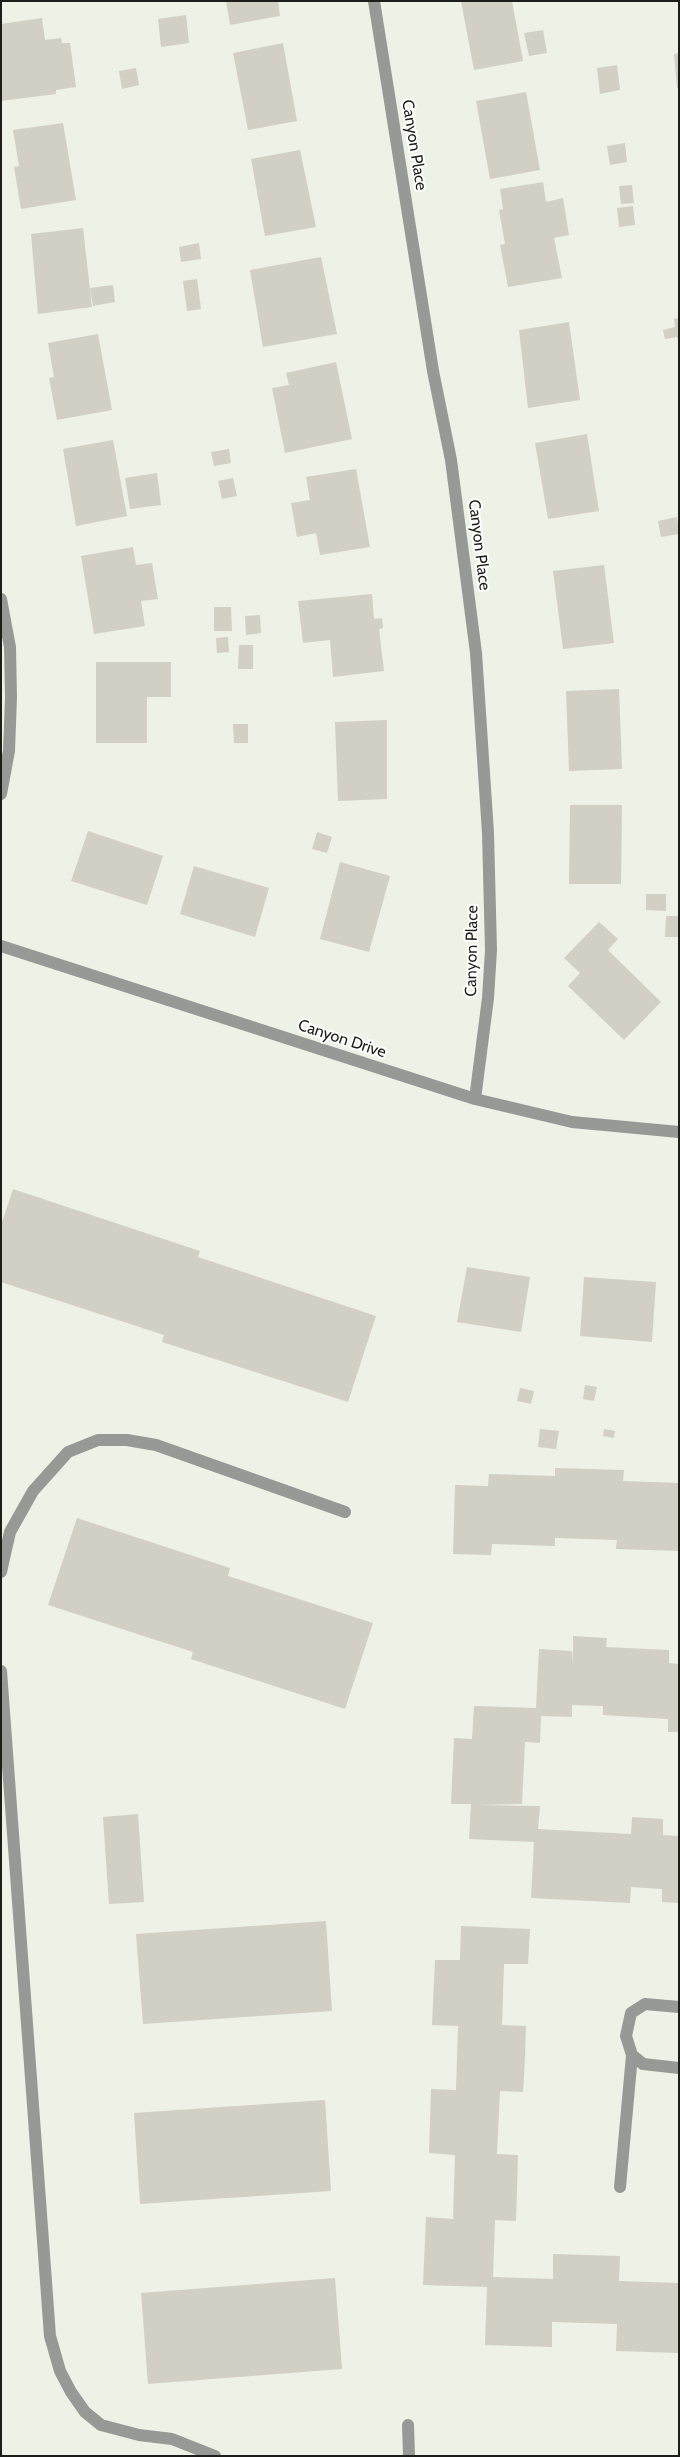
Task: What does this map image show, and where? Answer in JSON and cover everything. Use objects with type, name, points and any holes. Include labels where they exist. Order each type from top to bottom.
[{"type":"street","name":"Canyon Place","points":[[374,1],[433,371],[451,460],[476,653],[488,833],[491,950],[488,998],[475,1099]]},
{"type":"street","points":[[1,599],[10,646],[11,697],[9,751],[1,794]]},
{"type":"street","name":"Canyon Drive","points":[[1,946],[475,1099],[572,1122],[679,1132]]},
{"type":"street","points":[[1,1572],[10,1532],[33,1491],[68,1452],[98,1440],[126,1440],[156,1445],[344,1512]]},
{"type":"street","points":[[1,1671],[50,2336],[60,2371],[71,2392],[85,2412],[102,2425],[139,2436],[172,2439],[215,2456]]},
{"type":"street","points":[[620,2186],[632,2055],[626,2036],[631,2013],[645,2004],[679,2007]]},
{"type":"street","points":[[632,2055],[643,2064],[679,2068]]},
{"type":"street","points":[[408,2425],[409,2456]]},
{"type":"building","points":[[226,1],[278,1],[280,16],[230,25]]},
{"type":"building","points":[[461,1],[512,1],[523,61],[474,70]]},
{"type":"building","points":[[186,15],[189,43],[161,47],[158,19]]},
{"type":"building","points":[[42,18],[45,40],[61,38],[62,43],[70,43],[76,87],[56,90],[56,94],[1,101],[1,24]]},
{"type":"building","points":[[543,30],[547,53],[529,56],[524,33]]},
{"type":"building","points":[[283,43],[297,121],[248,130],[233,53]]},
{"type":"building","points":[[679,53],[679,88],[677,88],[674,54]]},
{"type":"building","points":[[617,65],[620,90],[600,94],[597,68]]},
{"type":"building","points":[[136,68],[139,85],[122,89],[119,71]]},
{"type":"building","points":[[526,92],[540,170],[490,179],[476,101]]},
{"type":"building","points":[[63,123],[76,200],[21,209],[14,167],[19,166],[13,130]]},
{"type":"building","points":[[625,143],[627,162],[610,165],[607,146]]},
{"type":"building","points":[[300,150],[316,227],[265,236],[251,159]]},
{"type":"building","points":[[543,182],[546,202],[563,198],[569,235],[554,238],[562,278],[508,287],[500,245],[505,244],[499,210],[503,209],[500,189]]},
{"type":"building","points":[[632,185],[634,203],[621,204],[619,186]]},
{"type":"building","points":[[633,206],[635,225],[619,227],[617,208]]},
{"type":"building","points":[[83,228],[92,307],[38,314],[31,234]]},
{"type":"building","points":[[199,243],[201,259],[181,262],[179,247]]},
{"type":"building","points":[[321,257],[337,334],[263,347],[250,270]]},
{"type":"building","points":[[197,279],[201,309],[187,311],[183,281]]},
{"type":"building","points":[[113,285],[115,302],[93,306],[90,288]]},
{"type":"building","points":[[679,318],[679,342],[677,337],[665,339],[663,330],[675,327],[674,319]]},
{"type":"building","points":[[569,322],[580,400],[528,408],[519,330]]},
{"type":"building","points":[[98,334],[112,410],[57,420],[49,378],[54,377],[48,343]]},
{"type":"building","points":[[336,362],[352,439],[285,453],[272,388],[289,385],[286,373]]},
{"type":"building","points":[[587,434],[599,511],[548,519],[535,443]]},
{"type":"building","points":[[113,440],[127,516],[76,526],[63,449]]},
{"type":"building","points":[[229,449],[231,463],[214,466],[211,452]]},
{"type":"building","points":[[356,469],[370,547],[320,555],[316,533],[297,537],[291,503],[310,500],[306,477]]},
{"type":"building","points":[[157,473],[161,505],[130,509],[125,478]]},
{"type":"building","points":[[233,478],[237,496],[222,499],[218,481]]},
{"type":"building","points":[[677,517],[679,534],[661,537],[658,521]]},
{"type":"building","points":[[133,547],[136,565],[152,563],[158,599],[141,601],[145,626],[94,634],[81,556]]},
{"type":"building","points":[[604,565],[614,643],[563,649],[553,571]]},
{"type":"building","points":[[372,594],[374,619],[382,618],[383,628],[379,629],[384,671],[333,677],[330,640],[303,643],[298,601]]},
{"type":"building","points":[[214,607],[231,607],[232,631],[214,631]]},
{"type":"building","points":[[260,615],[261,633],[246,635],[245,616]]},
{"type":"building","points":[[228,637],[229,652],[217,653],[216,638]]},
{"type":"building","points":[[239,645],[253,645],[253,669],[238,669]]},
{"type":"building","points":[[96,662],[171,662],[171,697],[147,697],[147,743],[96,743]]},
{"type":"building","points":[[619,689],[622,769],[569,771],[566,691]]},
{"type":"building","points":[[387,720],[387,799],[338,801],[335,722]]},
{"type":"building","points":[[233,724],[248,724],[248,743],[234,743]]},
{"type":"building","points":[[570,805],[622,805],[621,884],[569,884]]},
{"type":"building","points":[[88,831],[163,856],[147,905],[71,881]]},
{"type":"building","points":[[317,832],[332,837],[327,853],[312,849]]},
{"type":"building","points":[[340,862],[390,876],[369,952],[320,939]]},
{"type":"building","points":[[194,866],[269,888],[255,937],[180,914]]},
{"type":"building","points":[[646,894],[666,894],[666,911],[646,910]]},
{"type":"building","points":[[666,916],[679,916],[679,937],[665,937]]},
{"type":"building","points":[[599,922],[618,939],[608,950],[661,1002],[624,1040],[568,986],[580,973],[564,958]]},
{"type":"building","points":[[13,1189],[200,1251],[198,1257],[376,1316],[348,1402],[162,1342],[164,1335],[1,1282],[1,1225]]},
{"type":"building","points":[[467,1267],[530,1277],[521,1332],[457,1322]]},
{"type":"building","points":[[584,1277],[656,1282],[652,1342],[580,1336]]},
{"type":"building","points":[[585,1385],[597,1387],[594,1401],[583,1399]]},
{"type":"building","points":[[520,1388],[534,1391],[531,1404],[517,1401]]},
{"type":"building","points":[[540,1429],[559,1431],[556,1449],[538,1447]]},
{"type":"building","points":[[604,1429],[615,1431],[614,1438],[603,1436]]},
{"type":"building","points":[[555,1468],[624,1470],[623,1481],[679,1483],[679,1551],[616,1549],[617,1540],[555,1538],[555,1546],[492,1544],[491,1555],[453,1554],[455,1485],[488,1486],[489,1474],[555,1476]]},
{"type":"building","points":[[77,1518],[230,1568],[228,1576],[373,1623],[345,1709],[191,1659],[193,1652],[48,1605]]},
{"type":"building","points":[[573,1636],[607,1638],[606,1647],[669,1650],[669,1663],[679,1664],[679,1732],[668,1732],[668,1719],[603,1715],[603,1706],[572,1705],[572,1717],[541,1716],[540,1743],[525,1742],[522,1804],[476,1805],[540,1806],[538,1829],[631,1834],[632,1817],[663,1819],[663,1835],[679,1836],[679,1903],[662,1902],[662,1889],[631,1887],[630,1903],[531,1898],[534,1842],[469,1839],[471,1804],[451,1804],[454,1738],[472,1739],[474,1706],[536,1708],[539,1649],[572,1651],[573,1664]]},
{"type":"building","points":[[138,1814],[144,1902],[109,1904],[103,1817]]},
{"type":"building","points":[[326,1921],[332,2011],[143,2024],[136,1934]]},
{"type":"building","points":[[461,1926],[530,1929],[528,1964],[504,1964],[502,2025],[526,2026],[525,2058],[523,2092],[500,2091],[497,2154],[518,2155],[516,2221],[495,2220],[493,2277],[553,2279],[553,2254],[620,2256],[619,2281],[679,2283],[679,2353],[616,2351],[617,2324],[552,2322],[552,2347],[485,2345],[487,2287],[423,2285],[426,2217],[453,2219],[455,2155],[429,2153],[431,2089],[456,2090],[458,2026],[432,2025],[435,1960],[460,1960]]},
{"type":"building","points":[[325,2100],[331,2191],[140,2204],[134,2113]]},
{"type":"building","points":[[335,2278],[342,2369],[148,2384],[141,2293]]}]
